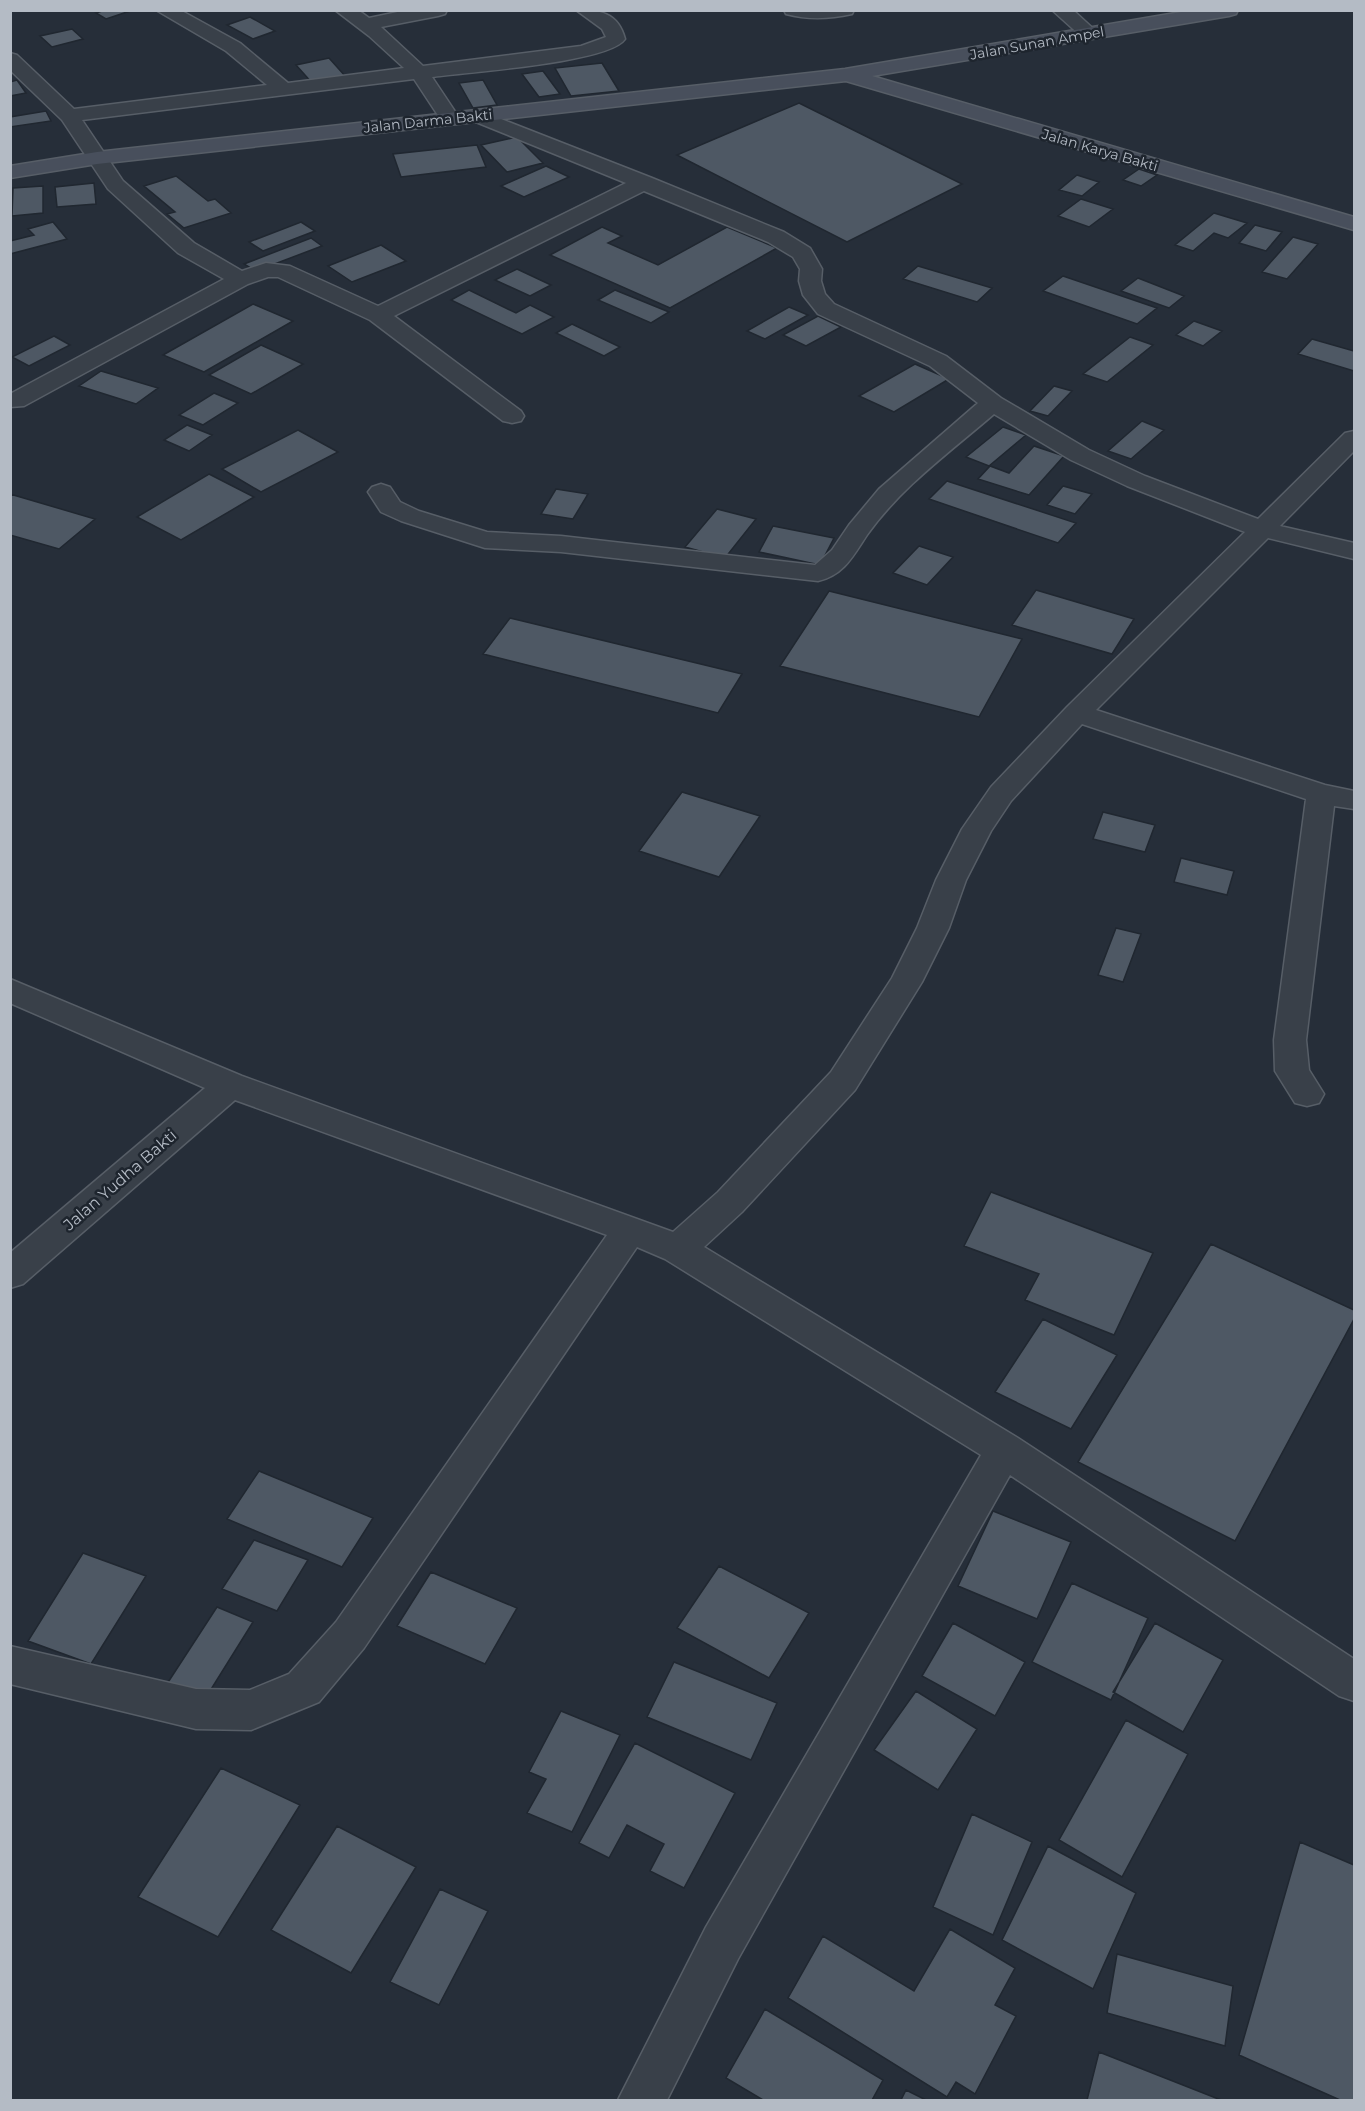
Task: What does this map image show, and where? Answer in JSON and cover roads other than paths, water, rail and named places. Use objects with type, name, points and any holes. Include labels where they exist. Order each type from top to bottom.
[{"type":"street","points":[[165,10],[233,47],[282,88]]},
{"type":"street","points":[[344,10],[367,24],[418,71],[435,91],[450,118]]},
{"type":"street","points":[[367,24],[438,10]]},
{"type":"street","points":[[69,116],[590,51],[608,45],[616,39],[608,23],[585,10]]},
{"type":"street","points":[[793,10],[828,14],[845,10]]},
{"type":"street","points":[[1061,10],[1090,34]]},
{"type":"street","name":"Jalan Sunan Ampel","points":[[845,75],[1229,10]]},
{"type":"street","points":[[12,61],[69,116],[115,185],[148,217],[186,248],[240,279]]},
{"type":"street","name":"Jalan Darma Bakti","points":[[10,172],[88,145],[478,116],[845,75]]},
{"type":"street","name":"Jalan Karya Bakti","points":[[845,75],[1354,224]]},
{"type":"street","points":[[478,116],[776,237],[802,253],[811,269],[810,281],[814,296],[826,309],[938,361],[993,404],[1080,455],[1136,481],[1261,529],[1354,551]]},
{"type":"street","points":[[378,315],[645,182]]},
{"type":"street","points":[[12,401],[240,279],[266,270],[293,274],[378,315],[512,416]]},
{"type":"street","points":[[381,492],[390,507],[400,512],[470,537],[485,540],[561,544],[818,573],[829,569],[837,562],[869,514],[899,484],[993,404]]},
{"type":"street","points":[[678,1249],[730,1202],[843,1081],[906,982],[933,928],[951,880],[976,829],[1001,794],[1077,713],[1354,438]]},
{"type":"street","points":[[1077,713],[1321,794],[1354,800]]},
{"type":"street","points":[[1306,1094],[1292,1071],[1290,1040],[1321,794]]},
{"type":"street","points":[[10,990],[230,1085],[630,1229],[678,1249],[1004,1450],[1354,1682]]},
{"type":"street","name":"Jalan Yudha Bakti","points":[[10,1275],[230,1085]]},
{"type":"street","points":[[10,1665],[196,1709],[251,1710],[304,1688],[350,1635],[630,1229]]},
{"type":"street","points":[[642,2100],[722,1943],[1004,1450]]}]
